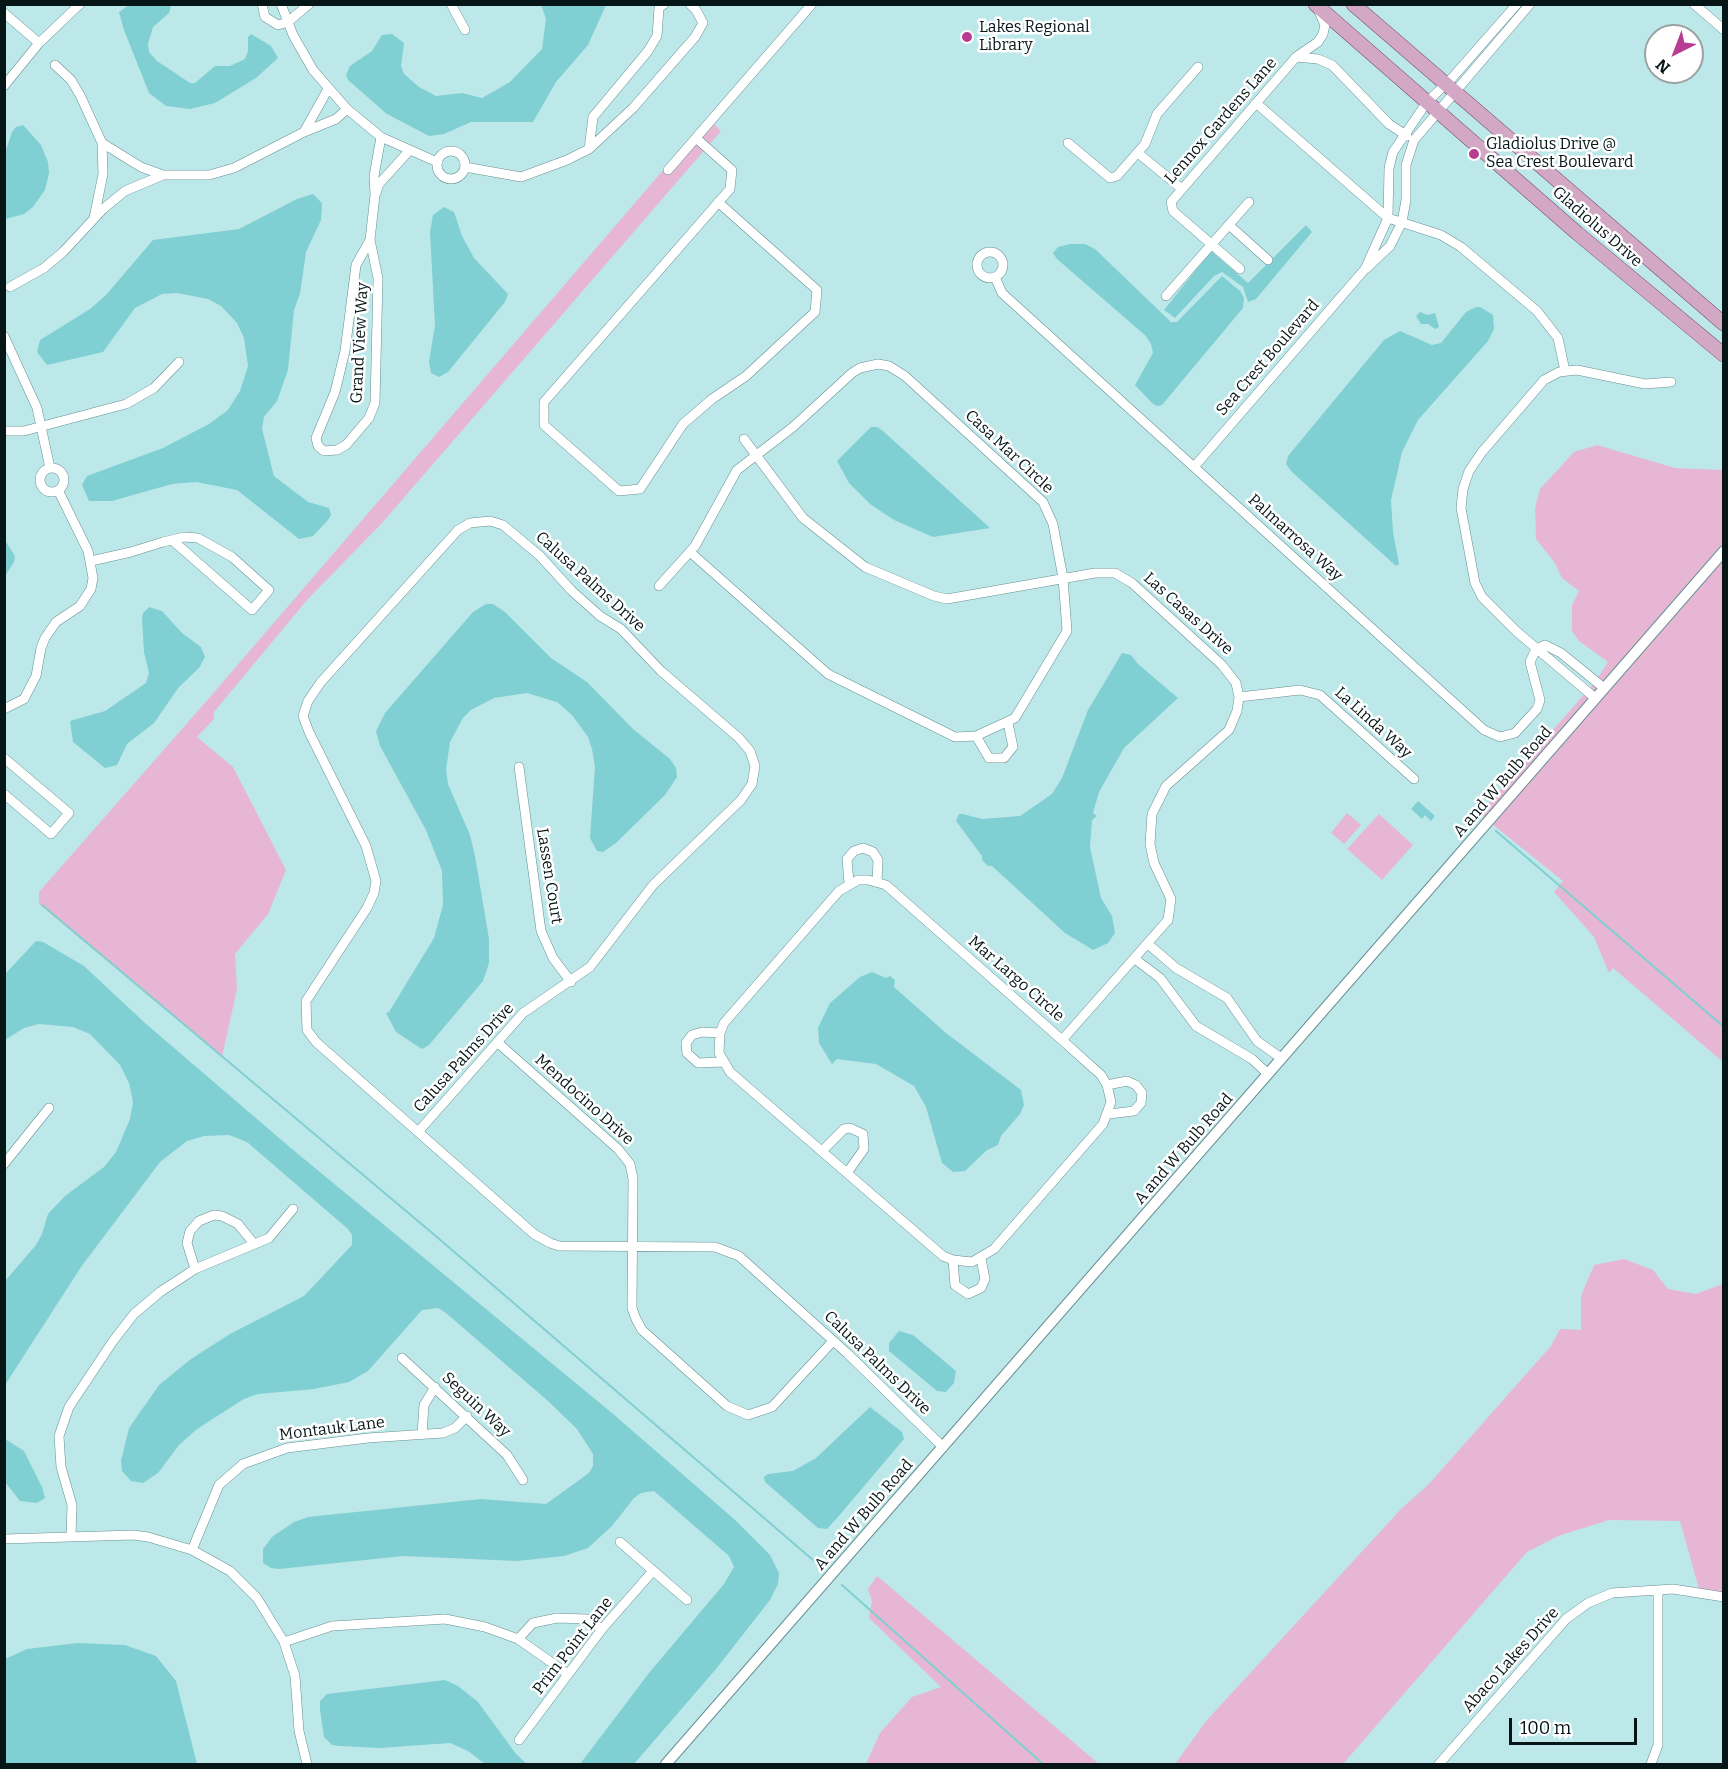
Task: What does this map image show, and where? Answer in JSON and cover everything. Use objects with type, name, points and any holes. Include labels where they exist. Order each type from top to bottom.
[{"type":"main road","name":"Gladiolus Drive","points":[[1353,4],[1724,324]]},
{"type":"main road","name":"Gladiolus Drive","points":[[1316,6],[1577,233],[1724,355]]},
{"type":"street","points":[[4,86],[39,43],[80,4]]},
{"type":"street","points":[[262,4],[262,11],[274,24],[288,22],[309,4]]},
{"type":"street","points":[[281,4],[302,51],[328,89],[347,110],[381,137],[436,162]]},
{"type":"street","points":[[451,4],[465,30]]},
{"type":"street","points":[[465,168],[521,177],[589,149],[633,108],[695,37],[703,23],[690,4]]},
{"type":"street","points":[[668,170],[812,4]]},
{"type":"street","points":[[1449,88],[1452,78],[1516,4]]},
{"type":"street","points":[[1449,88],[1530,4]]},
{"type":"street","points":[[1694,4],[1724,30]]},
{"type":"street","points":[[589,149],[593,117],[648,51],[657,36],[662,6]]},
{"type":"street","name":"Lennox Gardens Lane","points":[[1212,245],[1170,206],[1182,189],[1296,57],[1318,42],[1325,25],[1316,6]]},
{"type":"street","points":[[4,13],[39,43]]},
{"type":"street","name":"Lennox Gardens Lane","points":[[1296,57],[1318,59],[1332,65],[1368,104],[1403,134],[1414,140]]},
{"type":"street","points":[[55,65],[80,94],[102,143],[103,174],[94,220]]},
{"type":"street","points":[[1068,143],[1110,178],[1118,176],[1145,144],[1157,114],[1198,67]]},
{"type":"street","name":"Sea Crest Boulevard","points":[[1365,269],[1388,218],[1389,168],[1393,152],[1403,134],[1427,102],[1449,88]]},
{"type":"street","name":"Sea Crest Boulevard","points":[[1194,466],[1365,269],[1381,257],[1390,246],[1402,222],[1406,200],[1406,165],[1414,140],[1440,112],[1449,88]]},
{"type":"street","points":[[304,132],[328,89]]},
{"type":"street","points":[[1256,103],[1388,218],[1441,235],[1461,247],[1537,311],[1558,338],[1565,371]]},
{"type":"street","points":[[102,143],[141,167],[163,175],[209,175],[234,168],[304,132],[336,119],[347,110]]},
{"type":"street","name":"Grand View Way","points":[[370,240],[356,265],[345,351],[335,392],[316,438],[318,446],[324,451],[337,450],[346,444],[369,418],[375,403],[378,278],[370,240],[375,195],[374,176],[381,137]]},
{"type":"street","points":[[696,138],[732,170],[730,189],[718,202],[544,402],[544,425],[619,491],[640,489],[683,424],[746,376],[815,312],[817,290],[718,202]]},
{"type":"street","name":"Grand View Way","points":[[375,195],[379,184],[409,151]]},
{"type":"street","points":[[453,151],[463,158],[465,168],[460,176],[450,180],[440,175],[436,162],[445,152],[453,151]]},
{"type":"street","points":[[1138,153],[1182,189]]},
{"type":"street","points":[[10,287],[44,268],[125,191],[163,175]]},
{"type":"street","points":[[1166,296],[1249,201]]},
{"type":"street","points":[[1229,225],[1268,260]]},
{"type":"street","points":[[1212,245],[1240,269]]},
{"type":"street","name":"Palmarrosa Way","points":[[995,277],[1002,293],[1484,730],[1500,737],[1515,733],[1537,709],[1540,700],[1530,662],[1536,649]]},
{"type":"street","points":[[4,336],[30,391],[42,426],[50,468]]},
{"type":"street","points":[[4,431],[24,431],[135,400],[160,383],[179,362]]},
{"type":"street","name":"Casa Mar Circle","points":[[659,586],[690,552],[732,477],[755,454],[793,427],[852,373],[870,365],[889,366],[905,376],[1043,502],[1051,516],[1063,579],[1068,622],[1064,640],[1022,710],[1008,723],[965,738],[944,733],[828,674],[690,552]]},
{"type":"street","points":[[1596,698],[1536,649],[1482,597],[1475,583],[1461,508],[1463,489],[1469,471],[1482,452],[1544,380],[1565,371],[1576,370],[1645,384],[1671,382]]},
{"type":"street","name":"Las Casas Drive","points":[[744,439],[803,518],[855,561],[934,596],[954,598],[1106,572],[1124,577],[1222,665],[1236,683],[1239,697]]},
{"type":"street","points":[[50,468],[57,468],[64,477],[63,484],[58,490],[50,492],[40,484],[40,476],[50,468]]},
{"type":"street","points":[[4,709],[24,699],[31,689],[41,648],[56,622],[80,606],[87,597],[93,578],[91,561],[58,490]]},
{"type":"street","name":"Calusa Palms Drive","points":[[418,1132],[524,1013],[590,968],[653,885],[741,800],[752,784],[755,766],[750,752],[739,738],[661,671],[621,629],[600,616],[572,591],[540,556],[503,525],[480,521],[458,530],[321,682],[308,701],[303,716],[366,846],[376,881],[374,893],[366,908],[306,1001],[307,1030],[316,1042],[418,1132],[534,1234],[550,1243],[559,1246],[715,1247],[739,1256],[833,1341],[943,1447]]},
{"type":"street","points":[[91,561],[172,540],[198,538],[232,557],[269,590],[252,610],[172,540]]},
{"type":"street","name":"A and W Bulb Road","points":[[666,1764],[1724,552]]},
{"type":"street","points":[[1536,649],[1545,645],[1561,652],[1604,688]]},
{"type":"street","name":"La Linda Way","points":[[1239,697],[1300,690],[1320,695],[1414,779]]},
{"type":"street","points":[[1062,1040],[1162,928],[1171,910],[1168,889],[1154,862],[1150,844],[1150,824],[1155,806],[1173,778],[1229,730],[1238,711],[1239,697]]},
{"type":"street","points":[[976,736],[989,758],[1004,758],[1013,747],[1008,723]]},
{"type":"street","points":[[4,758],[69,813],[51,834],[4,794]]},
{"type":"street","name":"Lassen Court","points":[[519,767],[541,931],[553,958],[571,982]]},
{"type":"street","points":[[849,884],[848,859],[854,851],[863,848],[873,852],[878,860],[877,882],[858,880],[849,884],[824,908],[724,1023],[718,1043],[723,1062],[730,1072],[943,1256],[962,1262],[981,1258],[1003,1239],[1103,1124],[1111,1102],[1107,1085],[1127,1081],[1136,1085],[1142,1093],[1141,1103],[1134,1111],[1108,1114]]},
{"type":"street","name":"Mar Largo Circle","points":[[877,882],[886,885],[1062,1040],[1101,1075],[1107,1085]]},
{"type":"street","points":[[1148,944],[1176,968],[1227,998],[1257,1041],[1281,1058]]},
{"type":"street","points":[[1135,959],[1160,978],[1196,1026],[1252,1059],[1268,1074]]},
{"type":"street","points":[[720,1033],[702,1032],[692,1035],[686,1043],[687,1053],[698,1063],[723,1062]]},
{"type":"street","name":"Mendocino Drive","points":[[497,1042],[618,1149],[630,1164],[633,1179],[632,1308],[642,1330],[727,1406],[748,1415],[772,1407],[833,1341]]},
{"type":"street","points":[[4,1164],[49,1108]]},
{"type":"street","points":[[822,1151],[844,1129],[850,1128],[863,1134],[864,1149],[847,1173]]},
{"type":"street","points":[[71,1537],[72,1505],[58,1451],[61,1428],[69,1407],[134,1314],[160,1292],[195,1269],[273,1235],[293,1209]]},
{"type":"street","points":[[195,1269],[187,1243],[190,1232],[199,1221],[214,1215],[231,1219],[244,1230],[254,1244]]},
{"type":"street","points":[[953,1260],[955,1285],[968,1294],[981,1288],[985,1279],[981,1258]]},
{"type":"street","name":"Seguin Way","points":[[402,1358],[507,1455],[523,1480]]},
{"type":"street","points":[[422,1434],[424,1404],[435,1387]]},
{"type":"street","name":"Montauk Lane","points":[[192,1550],[219,1485],[243,1464],[288,1448],[443,1433],[455,1428],[467,1416]]},
{"type":"street","points":[[4,1539],[133,1535],[165,1540],[217,1563],[242,1582],[271,1618],[284,1642],[295,1676],[299,1731],[308,1764]]},
{"type":"street","points":[[620,1542],[687,1600]]},
{"type":"street","name":"Prim Point Lane","points":[[519,1740],[602,1629],[652,1572]]},
{"type":"street","name":"Abaco Lakes Drive","points":[[1439,1764],[1576,1610],[1612,1593],[1685,1589],[1713,1597],[1724,1597]]},
{"type":"street","points":[[1651,1764],[1658,1745],[1658,1590]]},
{"type":"street","points":[[518,1639],[532,1623],[557,1618],[587,1619],[602,1629]]},
{"type":"street","points":[[284,1642],[332,1626],[427,1619],[464,1622],[518,1639],[568,1674]]},
{"type":"shaded area","points":[[708,118],[721,131],[382,523],[307,600],[214,712],[214,719],[197,737],[233,767],[286,870],[268,914],[235,954],[237,989],[222,1057],[39,904],[39,892],[210,697]]},
{"type":"shaded area","points":[[1597,445],[1675,468],[1723,470],[1723,543],[1485,818],[1480,813],[1596,681],[1608,662],[1579,641],[1572,631],[1572,605],[1579,591],[1562,578],[1555,563],[1536,539],[1535,508],[1540,489],[1574,452]]},
{"type":"shaded area","points":[[1723,558],[1723,1062],[1613,968],[1609,973],[1594,937],[1554,892],[1563,881],[1492,824]]},
{"type":"shaded area","points":[[1347,813],[1361,825],[1344,844],[1331,833]]},
{"type":"shaded area","points":[[1379,814],[1413,845],[1382,880],[1347,849]]},
{"type":"shaded area","points":[[1624,1259],[1653,1270],[1668,1289],[1696,1294],[1723,1284],[1723,1593],[1699,1589],[1680,1521],[1609,1520],[1558,1536],[1527,1552],[1343,1764],[1175,1764],[1207,1720],[1402,1508],[1428,1485],[1551,1346],[1560,1329],[1581,1330],[1581,1296],[1594,1265]]},
{"type":"shaded area","points":[[877,1576],[1099,1764],[866,1764],[880,1733],[912,1697],[941,1687],[869,1618],[872,1601],[868,1589]]},
{"type":"water","points":[[129,5],[171,6],[169,13],[153,27],[148,44],[149,52],[157,61],[190,83],[195,83],[215,66],[230,66],[245,59],[248,51],[248,37],[251,34],[271,46],[278,58],[256,78],[215,103],[190,109],[166,106],[149,93],[124,30],[119,12]]},
{"type":"water","points":[[541,5],[606,5],[588,45],[556,82],[533,122],[471,122],[444,134],[429,136],[387,114],[348,80],[346,75],[350,66],[372,51],[382,35],[392,34],[404,43],[401,66],[404,74],[419,87],[436,96],[462,93],[482,98],[510,82],[542,49],[546,19]]},
{"type":"water","points":[[23,125],[41,145],[48,162],[49,173],[45,190],[33,207],[24,214],[5,219],[5,153],[12,132],[16,127]]},
{"type":"water","points":[[313,194],[322,203],[321,220],[306,252],[300,294],[294,310],[288,370],[277,401],[264,417],[262,429],[274,476],[308,502],[329,508],[331,515],[328,520],[313,536],[299,539],[237,490],[196,482],[172,484],[112,501],[89,501],[82,485],[87,476],[163,448],[209,424],[228,410],[240,391],[248,366],[244,338],[237,323],[221,306],[208,299],[177,293],[162,294],[135,308],[103,352],[47,365],[37,352],[40,340],[90,309],[106,295],[153,240],[239,229],[297,199]]},
{"type":"water","points":[[444,207],[454,212],[462,236],[474,258],[508,294],[505,302],[448,372],[439,377],[431,373],[429,362],[435,325],[430,232],[433,215]]},
{"type":"water","points":[[1306,225],[1312,232],[1256,299],[1248,302],[1243,287],[1222,272],[1214,276],[1175,318],[1164,310],[1211,251],[1248,283]]},
{"type":"water","points":[[1085,244],[1095,249],[1171,322],[1177,322],[1222,276],[1240,291],[1244,298],[1243,308],[1162,405],[1157,406],[1152,403],[1135,385],[1153,353],[1151,344],[1146,336],[1057,259],[1053,253],[1058,247]]},
{"type":"water","points":[[1476,307],[1493,315],[1494,329],[1488,341],[1418,420],[1402,452],[1391,500],[1393,532],[1399,564],[1396,566],[1292,472],[1286,464],[1288,456],[1384,340],[1400,331],[1432,345],[1441,343],[1466,312]]},
{"type":"water","points":[[1420,312],[1427,315],[1435,313],[1439,327],[1435,329],[1428,324],[1421,324],[1416,316]]},
{"type":"water","points":[[871,427],[877,427],[883,431],[990,528],[933,537],[894,520],[870,504],[849,483],[837,461]]},
{"type":"water","points":[[5,540],[15,556],[5,576]]},
{"type":"water","points":[[486,604],[493,604],[505,612],[551,658],[587,682],[633,729],[670,759],[676,768],[677,777],[665,795],[616,843],[603,852],[597,851],[590,838],[595,767],[592,749],[588,737],[572,715],[557,702],[527,693],[494,698],[471,710],[463,718],[450,742],[446,770],[448,784],[470,835],[475,856],[489,939],[489,963],[483,981],[429,1045],[422,1049],[396,1032],[386,1013],[389,1012],[434,938],[443,905],[442,871],[426,830],[380,746],[376,731],[385,713],[473,612]]},
{"type":"water","points":[[149,607],[162,611],[182,633],[201,647],[205,657],[199,668],[179,687],[154,723],[127,744],[117,765],[105,768],[73,742],[70,721],[105,711],[146,683],[149,673],[144,652],[142,619],[143,613]]},
{"type":"water","points":[[1122,653],[1131,655],[1138,664],[1178,698],[1124,748],[1099,792],[1093,813],[1097,816],[1092,820],[1090,847],[1101,898],[1112,916],[1115,933],[1108,943],[1093,950],[1065,933],[992,866],[988,866],[956,821],[959,814],[982,819],[1020,816],[1052,794],[1062,778],[1088,710]]},
{"type":"water","points":[[1418,801],[1435,816],[1431,821],[1425,815],[1422,819],[1411,809]]},
{"type":"water","points":[[36,941],[43,942],[84,966],[145,1023],[292,1149],[612,1413],[734,1519],[770,1555],[779,1573],[778,1584],[770,1600],[716,1669],[634,1764],[580,1764],[649,1673],[724,1584],[734,1567],[729,1556],[654,1491],[641,1493],[634,1498],[612,1526],[588,1548],[564,1556],[517,1561],[403,1556],[279,1569],[271,1568],[263,1563],[263,1549],[272,1537],[294,1522],[308,1517],[481,1499],[546,1504],[589,1473],[593,1466],[593,1454],[577,1429],[548,1401],[438,1308],[422,1310],[368,1371],[349,1382],[314,1389],[258,1394],[244,1399],[197,1429],[179,1445],[158,1473],[143,1483],[131,1481],[122,1471],[121,1461],[129,1428],[159,1385],[191,1359],[230,1334],[304,1296],[352,1245],[352,1235],[348,1229],[247,1142],[229,1135],[204,1136],[187,1141],[160,1162],[81,1267],[5,1385],[5,1281],[36,1245],[48,1214],[65,1196],[104,1167],[116,1152],[130,1119],[133,1102],[129,1083],[120,1065],[90,1034],[73,1027],[39,1024],[24,1028],[5,1040],[5,974]]},
{"type":"water","points":[[872,972],[886,978],[890,976],[895,980],[894,987],[946,1033],[1021,1090],[1024,1105],[1020,1114],[1001,1136],[998,1145],[987,1150],[965,1171],[953,1172],[942,1163],[926,1107],[914,1086],[876,1064],[837,1059],[832,1064],[819,1043],[818,1028],[830,1003],[860,977]]},
{"type":"water","points":[[899,1331],[913,1335],[956,1371],[954,1383],[946,1392],[937,1391],[889,1351],[889,1343]]},
{"type":"water","points":[[870,1407],[902,1432],[904,1439],[827,1529],[818,1528],[765,1482],[764,1477],[768,1474],[793,1471],[816,1458]]},
{"type":"water","points":[[5,1439],[24,1451],[42,1487],[45,1498],[37,1503],[20,1501],[5,1482]]},
{"type":"water","points":[[78,1643],[125,1645],[156,1656],[176,1681],[197,1764],[5,1764],[5,1659],[27,1649]]},
{"type":"water","points":[[445,1680],[458,1686],[478,1702],[516,1754],[527,1764],[485,1764],[468,1751],[450,1743],[380,1748],[332,1745],[324,1737],[320,1701],[327,1694]]},
{"type":"waterway","points":[[1496,831],[1724,1027]]},
{"type":"waterway","points":[[42,905],[431,1232],[820,1566]]},
{"type":"waterway","points":[[842,1585],[1043,1764]]},
{"type":"place","name":"Lakes Regional Library","points":[[967,37]]},
{"type":"place","name":"Gladiolus Drive @ Sea Crest Boulevard","points":[[1474,154]]}]
